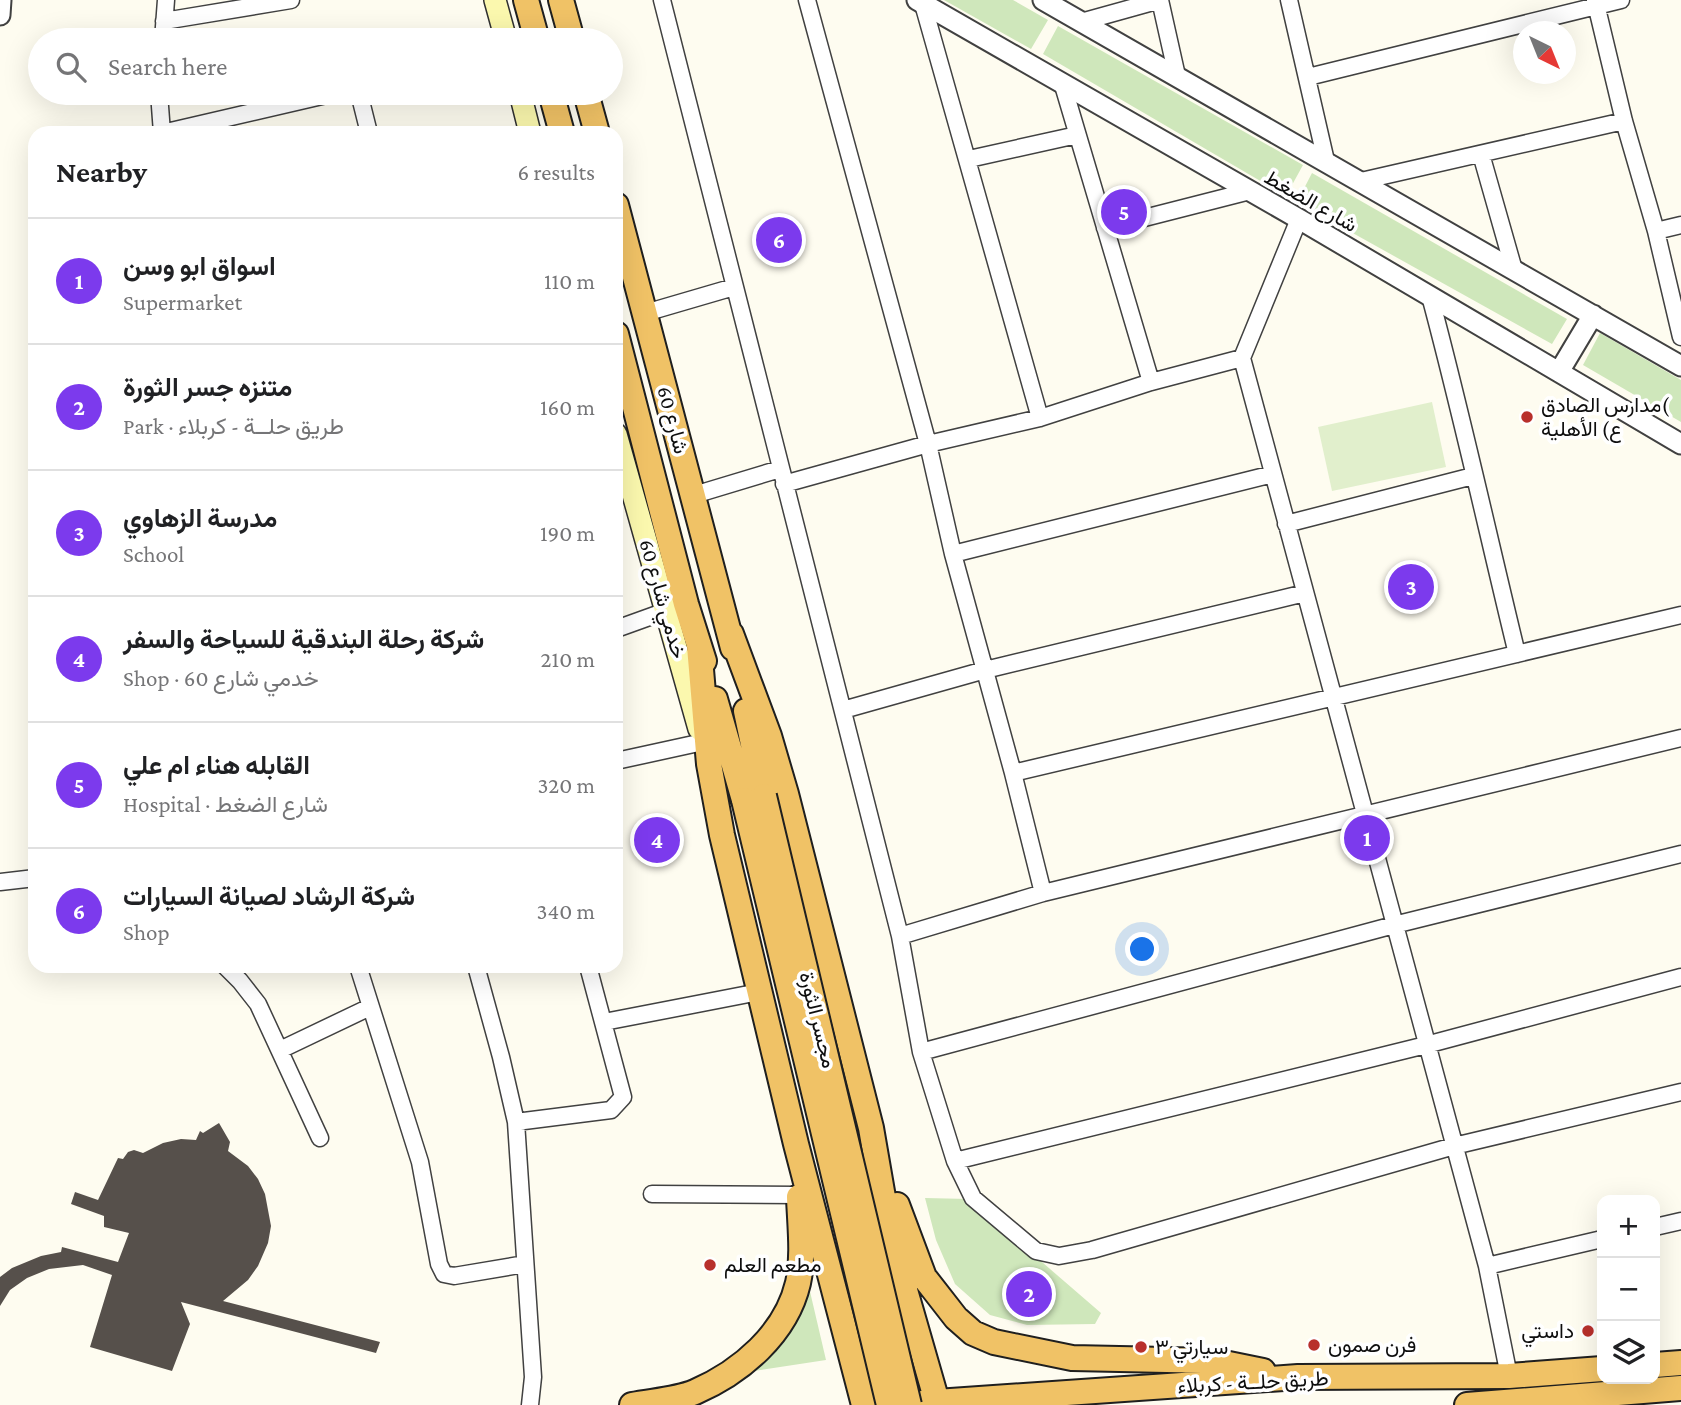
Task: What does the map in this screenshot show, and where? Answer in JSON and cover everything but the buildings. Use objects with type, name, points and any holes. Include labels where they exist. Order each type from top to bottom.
[{"type":"highway","points":[[526,0],[534,28]]},
{"type":"highway","points":[[561,0],[569,28]]},
{"type":"highway","points":[[554,105],[560,126]]},
{"type":"highway","points":[[589,105],[595,126]]},
{"type":"highway","name":"شارع 60","points":[[623,231],[731,634]]},
{"type":"highway","name":"شارع 60","points":[[623,361],[699,646]]},
{"type":"highway","points":[[731,634],[769,736],[786,794],[871,1128],[924,1277],[956,1318],[973,1333],[994,1342],[1072,1358],[1213,1361],[1298,1377]]},
{"type":"highway","name":"مجسر الثورة","points":[[731,634],[754,798],[889,1405]]},
{"type":"highway","points":[[699,646],[706,753],[722,835],[796,1144],[864,1405]]},
{"type":"highway","name":"مجسر الثورة","points":[[699,646],[754,798],[907,1405]]},
{"type":"highway","points":[[871,1128],[890,1238],[938,1403]]},
{"type":"highway","points":[[632,1405],[693,1393],[739,1367],[762,1347],[784,1316],[798,1283],[801,1240],[796,1144]]},
{"type":"highway","points":[[825,1255],[834,1273],[850,1278],[866,1276],[884,1261],[890,1238]]},
{"type":"highway","points":[[1660,1365],[1681,1363]]},
{"type":"highway","name":"طريق حلــة - كربلاء","points":[[907,1405],[1298,1377],[1509,1376],[1597,1369]]},
{"type":"highway","points":[[1467,1405],[1681,1388]]},
{"type":"main road","points":[[495,0],[503,28]]},
{"type":"main road","points":[[523,105],[528,126]]},
{"type":"main road","name":"خدمي شارع 60","points":[[623,459],[706,753]]},
{"type":"street","points":[[0,15],[1,0]]},
{"type":"street","points":[[164,28],[166,0]]},
{"type":"street","points":[[164,21],[291,0]]},
{"type":"street","points":[[662,0],[900,936],[921,1052],[955,1161],[973,1198],[1036,1251],[1059,1256],[1092,1250],[1454,1146],[1681,1092]]},
{"type":"street","points":[[807,0],[928,444],[953,554],[1043,893]]},
{"type":"street","name":"شارع الضغط","points":[[1043,0],[1681,366]]},
{"type":"street","points":[[1081,22],[1160,0],[1177,76]]},
{"type":"street","points":[[1290,0],[1326,161]]},
{"type":"street","points":[[1308,77],[1596,3],[1621,0]]},
{"type":"street","points":[[920,2],[969,159],[1040,418]]},
{"type":"street","name":"شارع الضغط","points":[[920,2],[1299,219],[1681,444]]},
{"type":"street","points":[[1596,3],[1681,337]]},
{"type":"street","points":[[1062,82],[1151,382]]},
{"type":"street","points":[[160,105],[161,126]]},
{"type":"street","points":[[192,126],[283,105]]},
{"type":"street","points":[[362,105],[367,126]]},
{"type":"street","points":[[1361,181],[1624,121]]},
{"type":"street","points":[[969,159],[1077,135]]},
{"type":"street","points":[[1481,154],[1514,270]]},
{"type":"street","points":[[1105,228],[1250,191]]},
{"type":"street","points":[[1299,219],[1242,358],[1487,1266],[1509,1376]]},
{"type":"street","points":[[1656,231],[1681,225]]},
{"type":"street","points":[[645,313],[733,286]]},
{"type":"street","points":[[1430,296],[1517,654]]},
{"type":"street","points":[[1559,372],[1593,315]]},
{"type":"street","points":[[694,495],[1040,418],[1151,382],[1242,358]]},
{"type":"street","points":[[953,554],[1273,474]]},
{"type":"street","points":[[1286,524],[1473,476]]},
{"type":"street","points":[[843,710],[985,670],[1305,593]]},
{"type":"street","points":[[623,626],[666,611]]},
{"type":"street","points":[[1013,773],[1681,615]]},
{"type":"street","points":[[900,936],[1043,893],[1681,738]]},
{"type":"street","points":[[623,760],[706,753]]},
{"type":"street","points":[[921,1052],[1394,925],[1681,854]]},
{"type":"street","points":[[0,882],[28,879]]},
{"type":"street","points":[[232,973],[258,1003],[320,1138]]},
{"type":"street","points":[[360,973],[421,1162],[439,1264],[444,1274],[454,1276],[525,1264]]},
{"type":"street","points":[[478,973],[516,1122],[533,1377],[530,1405]]},
{"type":"street","points":[[516,1122],[611,1110],[623,1097],[590,973]]},
{"type":"street","points":[[955,1161],[1426,1045],[1681,977]]},
{"type":"street","points":[[604,1022],[759,992]]},
{"type":"street","points":[[279,1050],[370,1007]]},
{"type":"street","points":[[652,1194],[799,1195]]},
{"type":"street","points":[[1660,1226],[1681,1221]]},
{"type":"street","points":[[1487,1266],[1597,1240]]},
{"type":"green space","points":[[944,0],[1013,0],[1048,20],[1031,49]]},
{"type":"green space","points":[[1058,26],[1303,165],[1286,196],[1043,54]]},
{"type":"green space","points":[[1312,173],[1567,319],[1552,344],[1297,202]]},
{"type":"green space","points":[[1600,333],[1681,380],[1681,422],[1583,365]]},
{"type":"green space","points":[[1432,402],[1446,467],[1332,491],[1318,427]]},
{"type":"green space","points":[[925,1198],[969,1199],[1101,1313],[1095,1324],[1027,1325],[990,1315],[955,1284],[936,1240]]},
{"type":"green space","points":[[808,1283],[826,1360],[747,1372]]},
{"type":"place","name":"القابله هناء ام علي","points":[[1124,212]]},
{"type":"place","name":"شركة الرشاد لصيانة السيارات","points":[[779,240]]},
{"type":"place","name":"مدارس الصادق( ع) الأهلية","points":[[1527,417]]},
{"type":"place","name":"مدرسة الزهاوي","points":[[1411,587]]},
{"type":"place","name":"اسواق ابو وسن","points":[[1367,838]]},
{"type":"place","name":"شركة رحلة البندقية للسياحة والسفر","points":[[657,840]]},
{"type":"place","name":"مطعم العلم","points":[[710,1265]]},
{"type":"place","name":"متنزه جسر الثورة","points":[[1029,1294]]},
{"type":"place","name":"داستي","points":[[1588,1331]]},
{"type":"place","name":"فرن صمون","points":[[1314,1345]]},
{"type":"place","name":"سيارتي ٣","points":[[1141,1347]]}]
